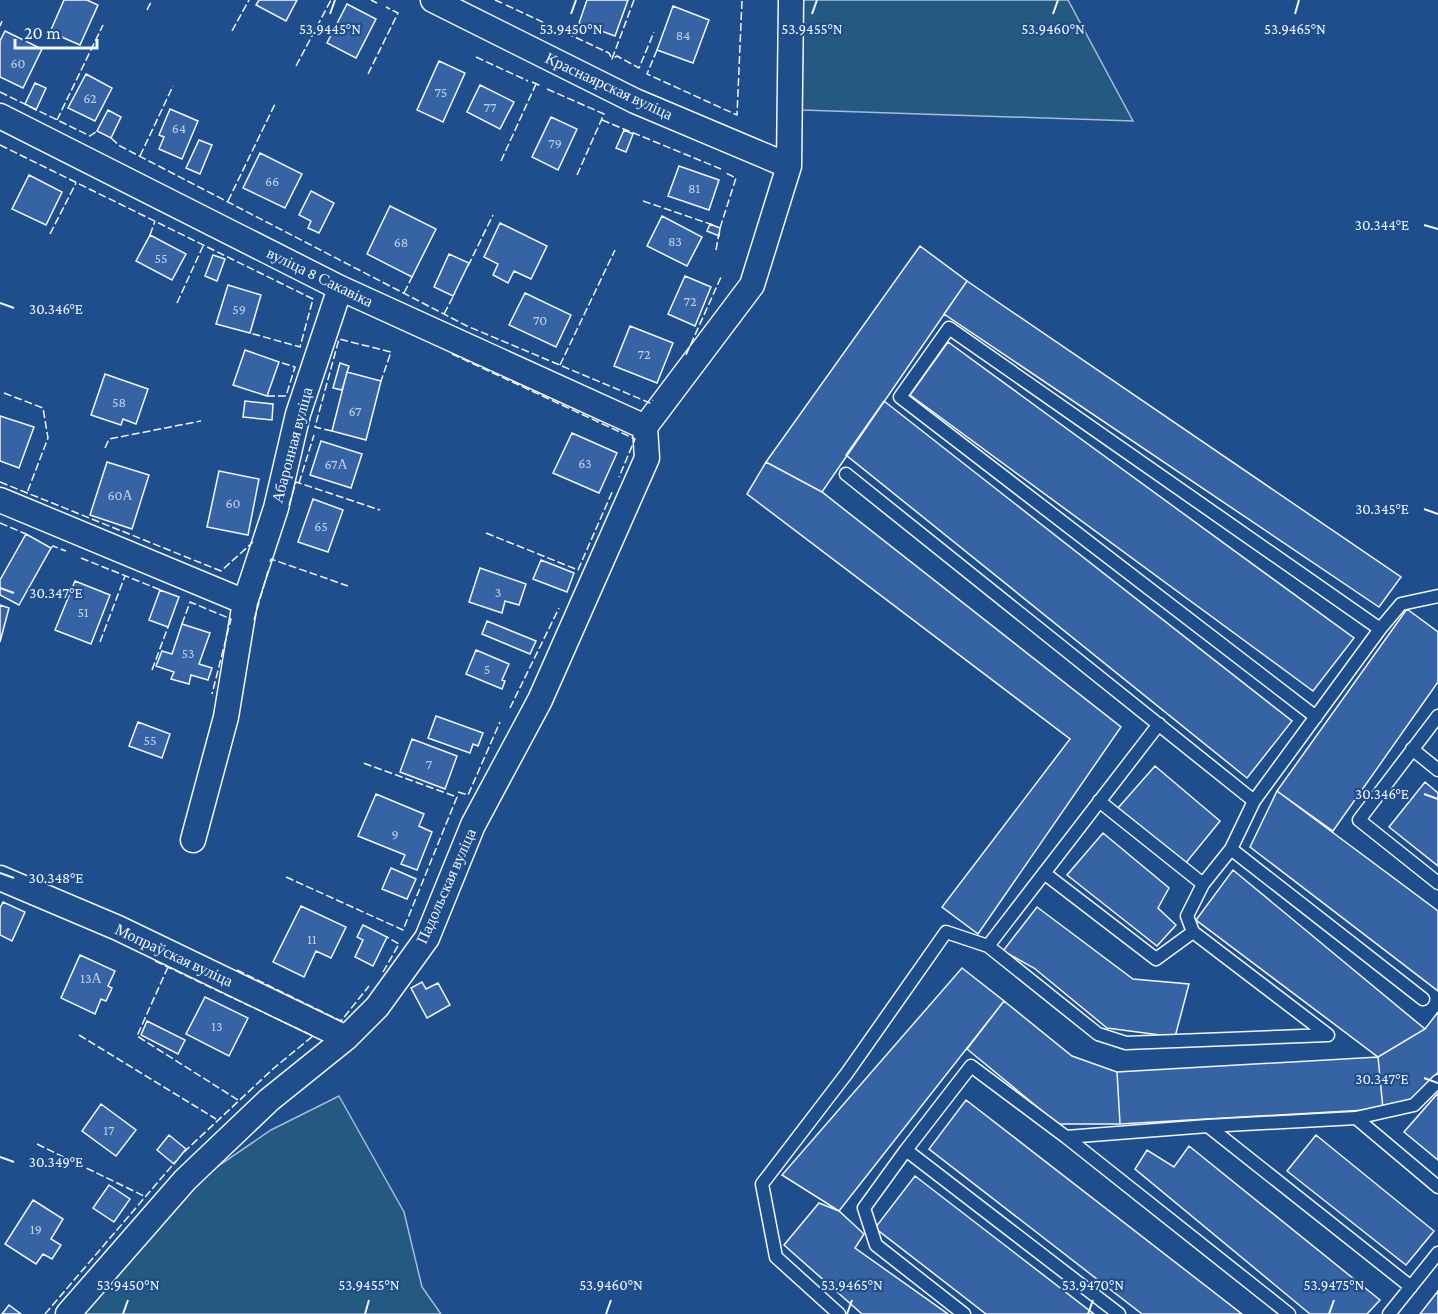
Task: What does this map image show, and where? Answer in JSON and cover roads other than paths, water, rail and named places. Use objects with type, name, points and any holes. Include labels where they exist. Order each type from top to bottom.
[{"type":"street","name":"Краснаярская вуліца","points":[[433,0],[635,101],[789,166]]},
{"type":"street","points":[[645,427],[752,285],[789,166],[791,0]]},
{"type":"street","name":"вуліца 8 Сакавіка","points":[[0,116],[340,288],[645,427]]},
{"type":"street","name":"Абаронная вуліца","points":[[193,840],[226,717],[245,602],[276,508],[298,414],[340,288]]},
{"type":"street","name":"Падольская вуліца","points":[[68,1314],[185,1180],[269,1100],[346,1038],[377,1008],[427,938],[473,825],[540,700],[647,458],[645,427]]},
{"type":"street","points":[[0,501],[245,602]]},
{"type":"street","name":"Мопраўская вуліца","points":[[0,878],[118,928],[346,1038]]},
{"type":"lane","points":[[1316,717],[900,397],[949,328],[1380,629]]},
{"type":"lane","points":[[846,474],[1254,801]]},
{"type":"lane","points":[[840,1314],[776,1257],[762,1184],[847,1073],[946,932],[988,946],[1098,1034],[1126,1042],[1328,1035],[1193,932],[1187,916],[1203,884],[1231,849],[1254,801],[1380,629],[1401,604],[1438,596]]},
{"type":"lane","points":[[1438,716],[1359,820],[1438,883]]},
{"type":"lane","points":[[988,946],[1159,724]]},
{"type":"lane","points":[[1412,749],[1438,770]]},
{"type":"lane","points":[[1099,801],[1203,884]]},
{"type":"lane","points":[[1231,849],[1423,999]]},
{"type":"lane","points":[[1044,873],[1156,959],[1193,932]]},
{"type":"lane","points":[[963,1314],[876,1245],[864,1208],[971,1066],[1066,1137],[1289,1314]]},
{"type":"lane","points":[[1066,1137],[1356,1118],[1414,1105],[1438,1081]]},
{"type":"lane","points":[[1356,1118],[1438,1187]]},
{"type":"lane","points":[[1208,1126],[1411,1287]]},
{"type":"lane","points":[[906,1150],[1119,1314]]},
{"type":"lane","points":[[1389,1314],[1438,1253]]}]
